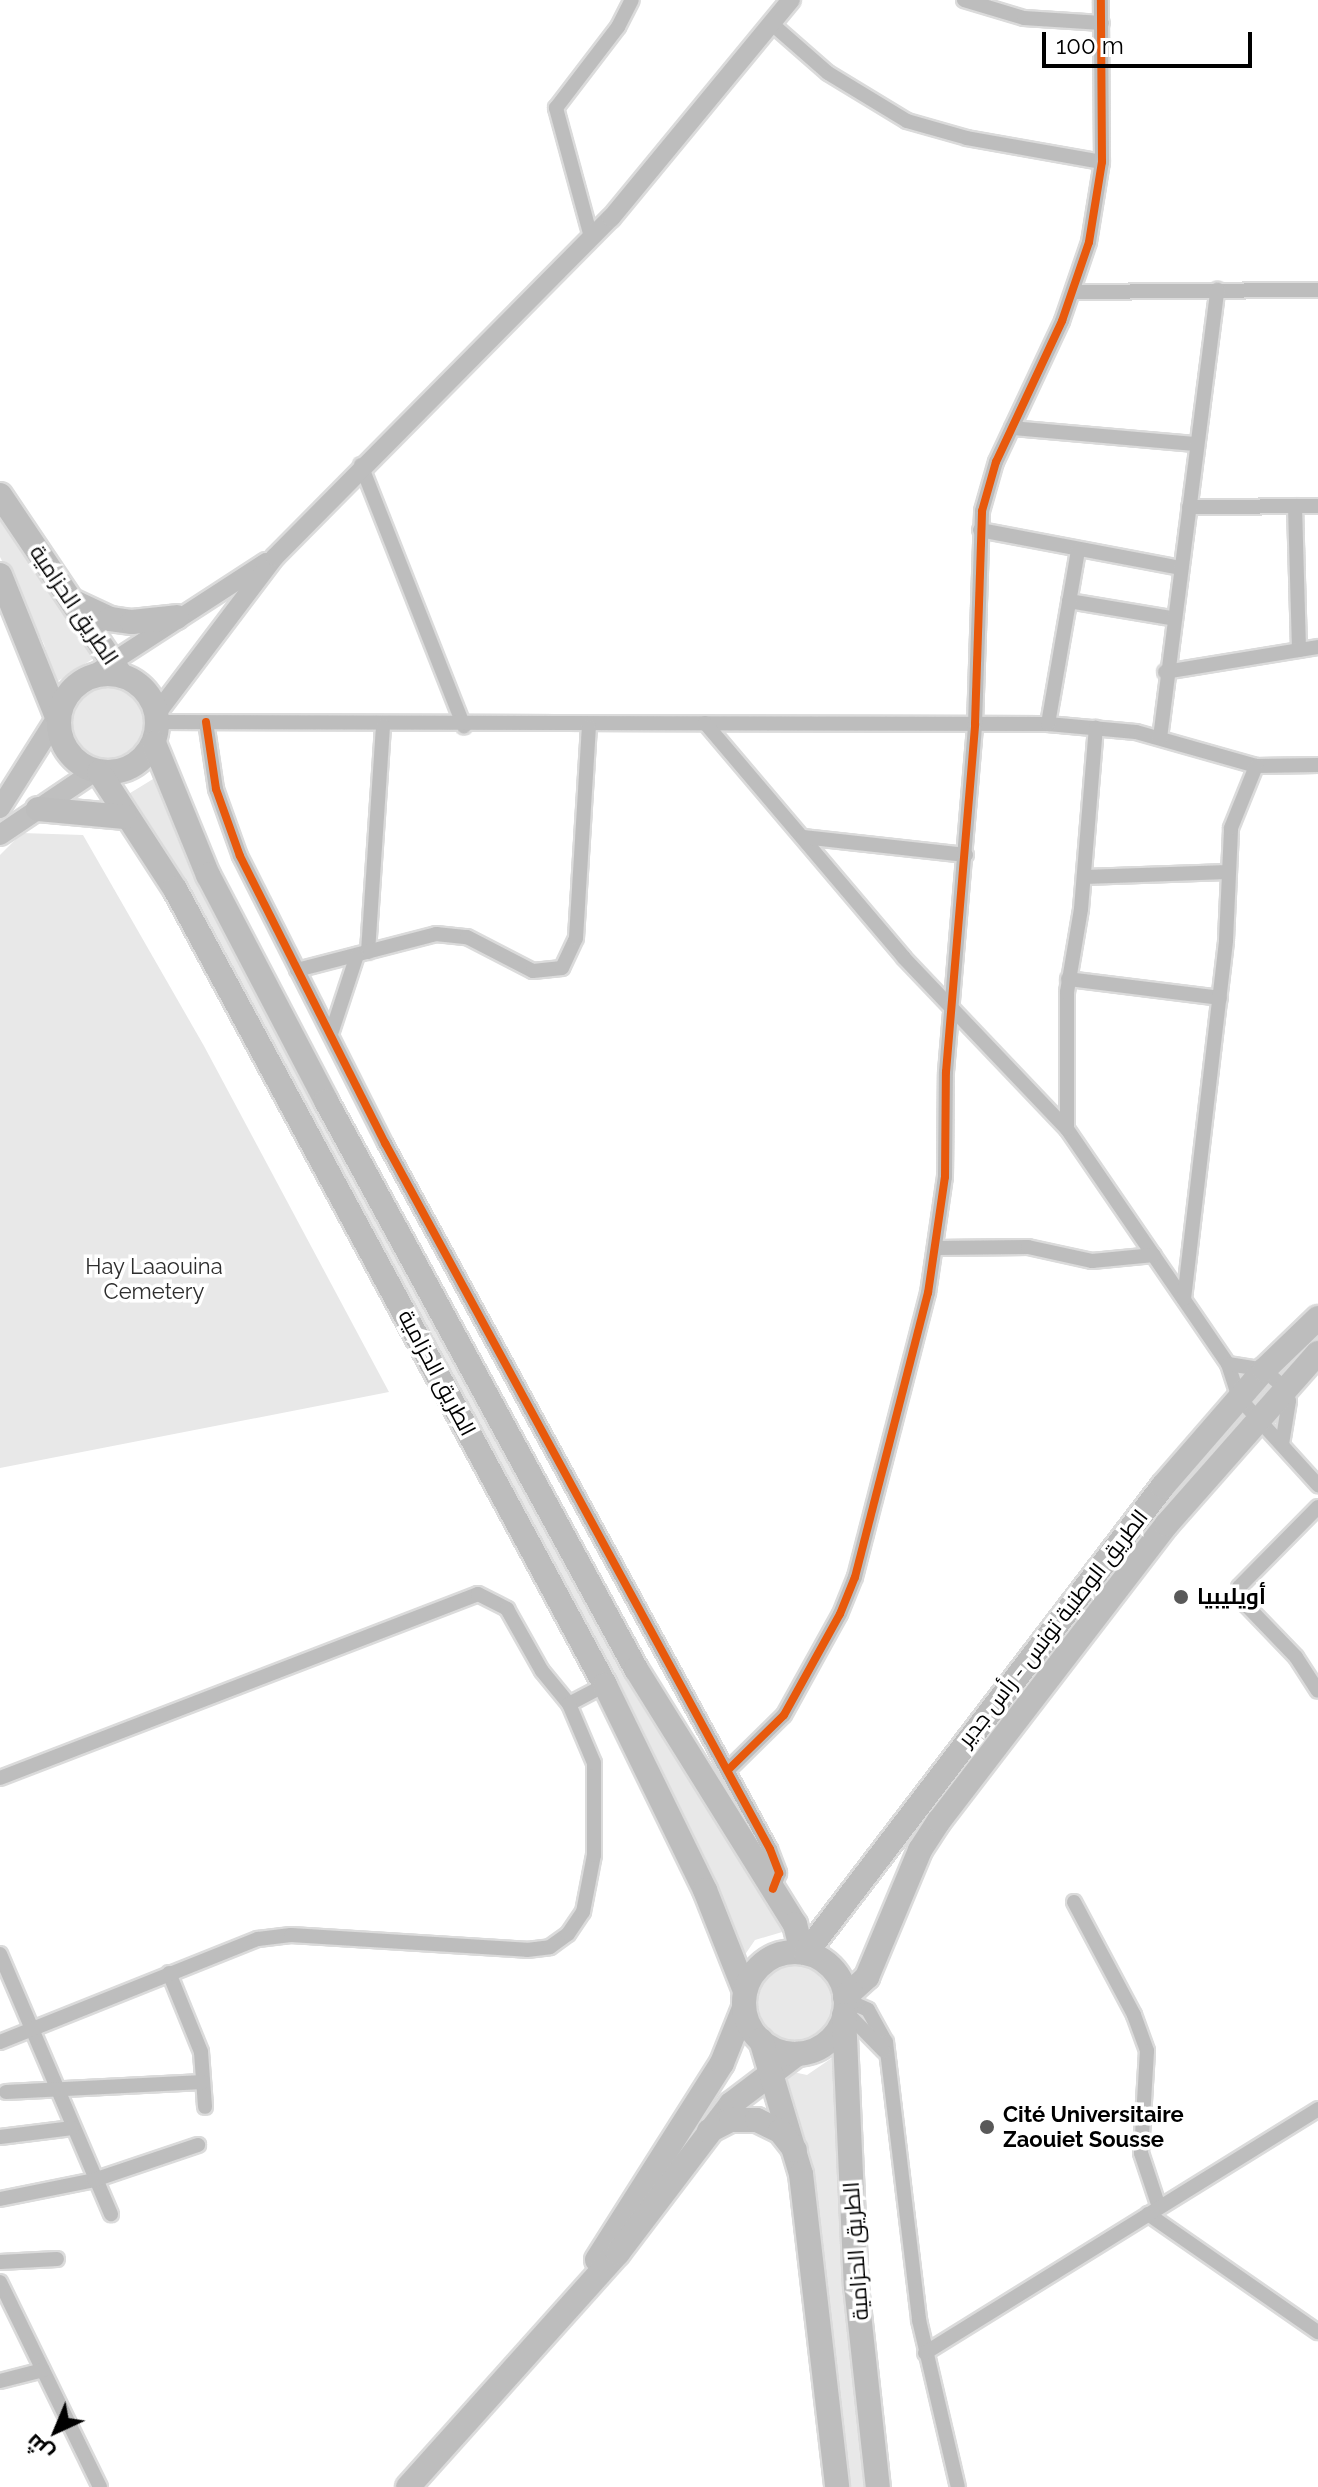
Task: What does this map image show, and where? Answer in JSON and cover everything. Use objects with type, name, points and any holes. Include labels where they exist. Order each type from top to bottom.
[{"type":"main road","name":"الطريق الحزامية","points":[[0,495],[117,667],[144,689],[208,875],[326,1101],[636,1669],[795,1924],[804,1952]]},
{"type":"main road","name":"الطريق الحزامية","points":[[0,575],[69,754],[97,771],[175,889],[605,1685],[705,1890],[744,2000]]},
{"type":"main road","points":[[69,599],[110,619],[155,622],[177,617]]},
{"type":"main road","name":"الطريق الحزامية","points":[[56,717],[69,692],[89,677],[117,667]]},
{"type":"main road","points":[[0,808],[56,717]]},
{"type":"main road","points":[[0,835],[97,771],[125,770],[156,726]]},
{"type":"main road","points":[[38,809],[125,817]]},
{"type":"main road","name":"الطريق الوطنية تونس - رأس جدير","points":[[804,1952],[1163,1486],[1264,1370],[1318,1318]]},
{"type":"main road","name":"الطريق الوطنية تونس - رأس جدير","points":[[845,2006],[867,1977],[920,1850],[939,1821],[1064,1652],[1258,1417],[1318,1353]]},
{"type":"main road","points":[[776,1894],[813,1909],[845,1897]]},
{"type":"main road","points":[[408,2487],[504,2386],[584,2287],[618,2253],[737,2097],[771,2069],[827,2042],[845,2006],[837,1973],[804,1952],[787,1952],[760,1965],[722,2063],[604,2245],[584,2287]]},
{"type":"main road","points":[[744,2000],[761,2040],[797,2054]]},
{"type":"main road","name":"الطريق الحزامية","points":[[845,2006],[856,2286],[878,2487]]},
{"type":"main road","name":"الطريق الحزامية","points":[[761,2040],[795,2150],[837,2487]]},
{"type":"main road","points":[[709,2131],[731,2120],[757,2120],[780,2131],[795,2150]]},
{"type":"street","points":[[591,237],[556,108],[618,27],[632,0]]},
{"type":"street","points":[[156,726],[275,557],[361,465],[591,237],[679,141],[791,0]]},
{"type":"street","points":[[964,0],[1024,18],[1102,23]]},
{"type":"street","points":[[728,1770],[784,1715],[840,1614],[898,1412],[936,1248],[975,724],[980,530],[987,491],[1074,292],[1089,242],[1102,162],[1101,0]]},
{"type":"street","points":[[772,24],[828,73],[888,113],[967,138],[1102,162]]},
{"type":"street","points":[[1160,738],[1171,618],[1181,568],[1217,290]]},
{"type":"street","points":[[1074,292],[1318,290]]},
{"type":"street","points":[[1012,428],[1196,444]]},
{"type":"street","points":[[361,465],[464,726]]},
{"type":"street","points":[[1295,506],[1299,650]]},
{"type":"street","points":[[1189,507],[1318,506]]},
{"type":"street","points":[[980,530],[1181,568]]},
{"type":"street","points":[[1048,724],[1078,550]]},
{"type":"street","points":[[117,667],[177,617],[275,557]]},
{"type":"street","points":[[1069,601],[1171,618]]},
{"type":"street","points":[[1165,672],[1318,647]]},
{"type":"street","points":[[156,726],[206,722],[589,727],[705,723],[1048,724],[1160,738],[1256,766],[1318,765]]},
{"type":"street","points":[[206,722],[228,826],[297,970],[332,1031],[489,1337],[776,1862],[779,1873],[776,1894]]},
{"type":"street","points":[[705,723],[895,949],[952,1005],[1067,1129],[1228,1364],[1239,1398],[1318,1485]]},
{"type":"street","points":[[332,1031],[363,953],[383,725]]},
{"type":"street","points":[[297,970],[453,934],[533,971],[562,968],[576,938],[589,727]]},
{"type":"street","points":[[1067,1129],[1068,979],[1084,877],[1096,728]]},
{"type":"street","points":[[1184,1299],[1220,998],[1231,828],[1256,766]]},
{"type":"street","points":[[803,837],[966,855]]},
{"type":"street","points":[[1084,877],[1228,872]]},
{"type":"street","points":[[1068,979],[1220,998]]},
{"type":"street","points":[[936,1248],[1028,1247],[1092,1261],[1154,1255]]},
{"type":"street","points":[[1228,1364],[1264,1370],[1286,1389],[1289,1401],[1282,1444]]},
{"type":"street","points":[[1318,1507],[1239,1587],[1246,1605],[1296,1657],[1318,1691]]},
{"type":"street","points":[[0,1778],[478,1594],[507,1609],[542,1671],[569,1704],[594,1763],[594,1855],[583,1912],[568,1934],[550,1947],[527,1950],[291,1935],[258,1939],[0,2042]]},
{"type":"street","points":[[569,1704],[605,1685]]},
{"type":"street","points":[[1074,1902],[1134,2015],[1147,2051],[1141,2153],[1153,2210],[1318,2332]]},
{"type":"street","points":[[0,1954],[55,2090],[111,2214]]},
{"type":"street","points":[[169,1973],[201,2052],[205,2107]]},
{"type":"street","points":[[845,2006],[886,2055],[925,2353],[958,2487]]},
{"type":"street","points":[[6,2092],[203,2082]]},
{"type":"street","points":[[925,2353],[1318,2109]]},
{"type":"street","points":[[0,2137],[72,2128]]},
{"type":"street","points":[[0,2199],[94,2180],[198,2145]]},
{"type":"street","points":[[0,2262],[57,2259]]},
{"type":"street","points":[[0,2282],[100,2487]]},
{"type":"street","points":[[0,2381],[43,2370]]},
{"type":"green space","points":[[0,503],[102,653],[55,683],[44,644],[0,557]]},
{"type":"green space","points":[[106,684],[121,687],[134,696],[143,709],[146,724],[143,739],[134,752],[121,761],[106,764],[91,761],[78,752],[69,739],[66,724],[69,709],[78,696],[91,687]]},
{"type":"green space","points":[[158,776],[162,800],[189,866],[594,1612],[665,1738],[718,1811],[789,1930],[755,1940],[742,1959],[122,798]]},
{"type":"green space","name":"Hay Laaouina Cemetery","points":[[22,833],[83,835],[204,1046],[389,1392],[0,1468],[0,855]]},
{"type":"green space","points":[[789,1965],[803,1965],[817,1971],[828,1982],[834,2003],[832,2018],[823,2030],[811,2039],[789,2041],[775,2035],[764,2024],[758,2010],[758,1996],[764,1982],[775,1971]]},
{"type":"green space","points":[[845,2049],[866,2487],[849,2487],[806,2142],[784,2070],[807,2075]]},
{"type":"cycle path","points":[[728,1770],[784,1715],[840,1614],[855,1577],[928,1293],[945,1177],[946,1072],[975,724],[982,511],[996,462],[1062,321],[1089,242],[1102,162],[1101,0]]},
{"type":"cycle path","points":[[206,722],[216,789],[240,856],[385,1143],[770,1849],[779,1873],[773,1889]]},
{"type":"place","name":"أويليبيا","points":[[1181,1597]]},
{"type":"place","name":"Cité Universitaire Zaouiet Sousse","points":[[987,2127]]}]
